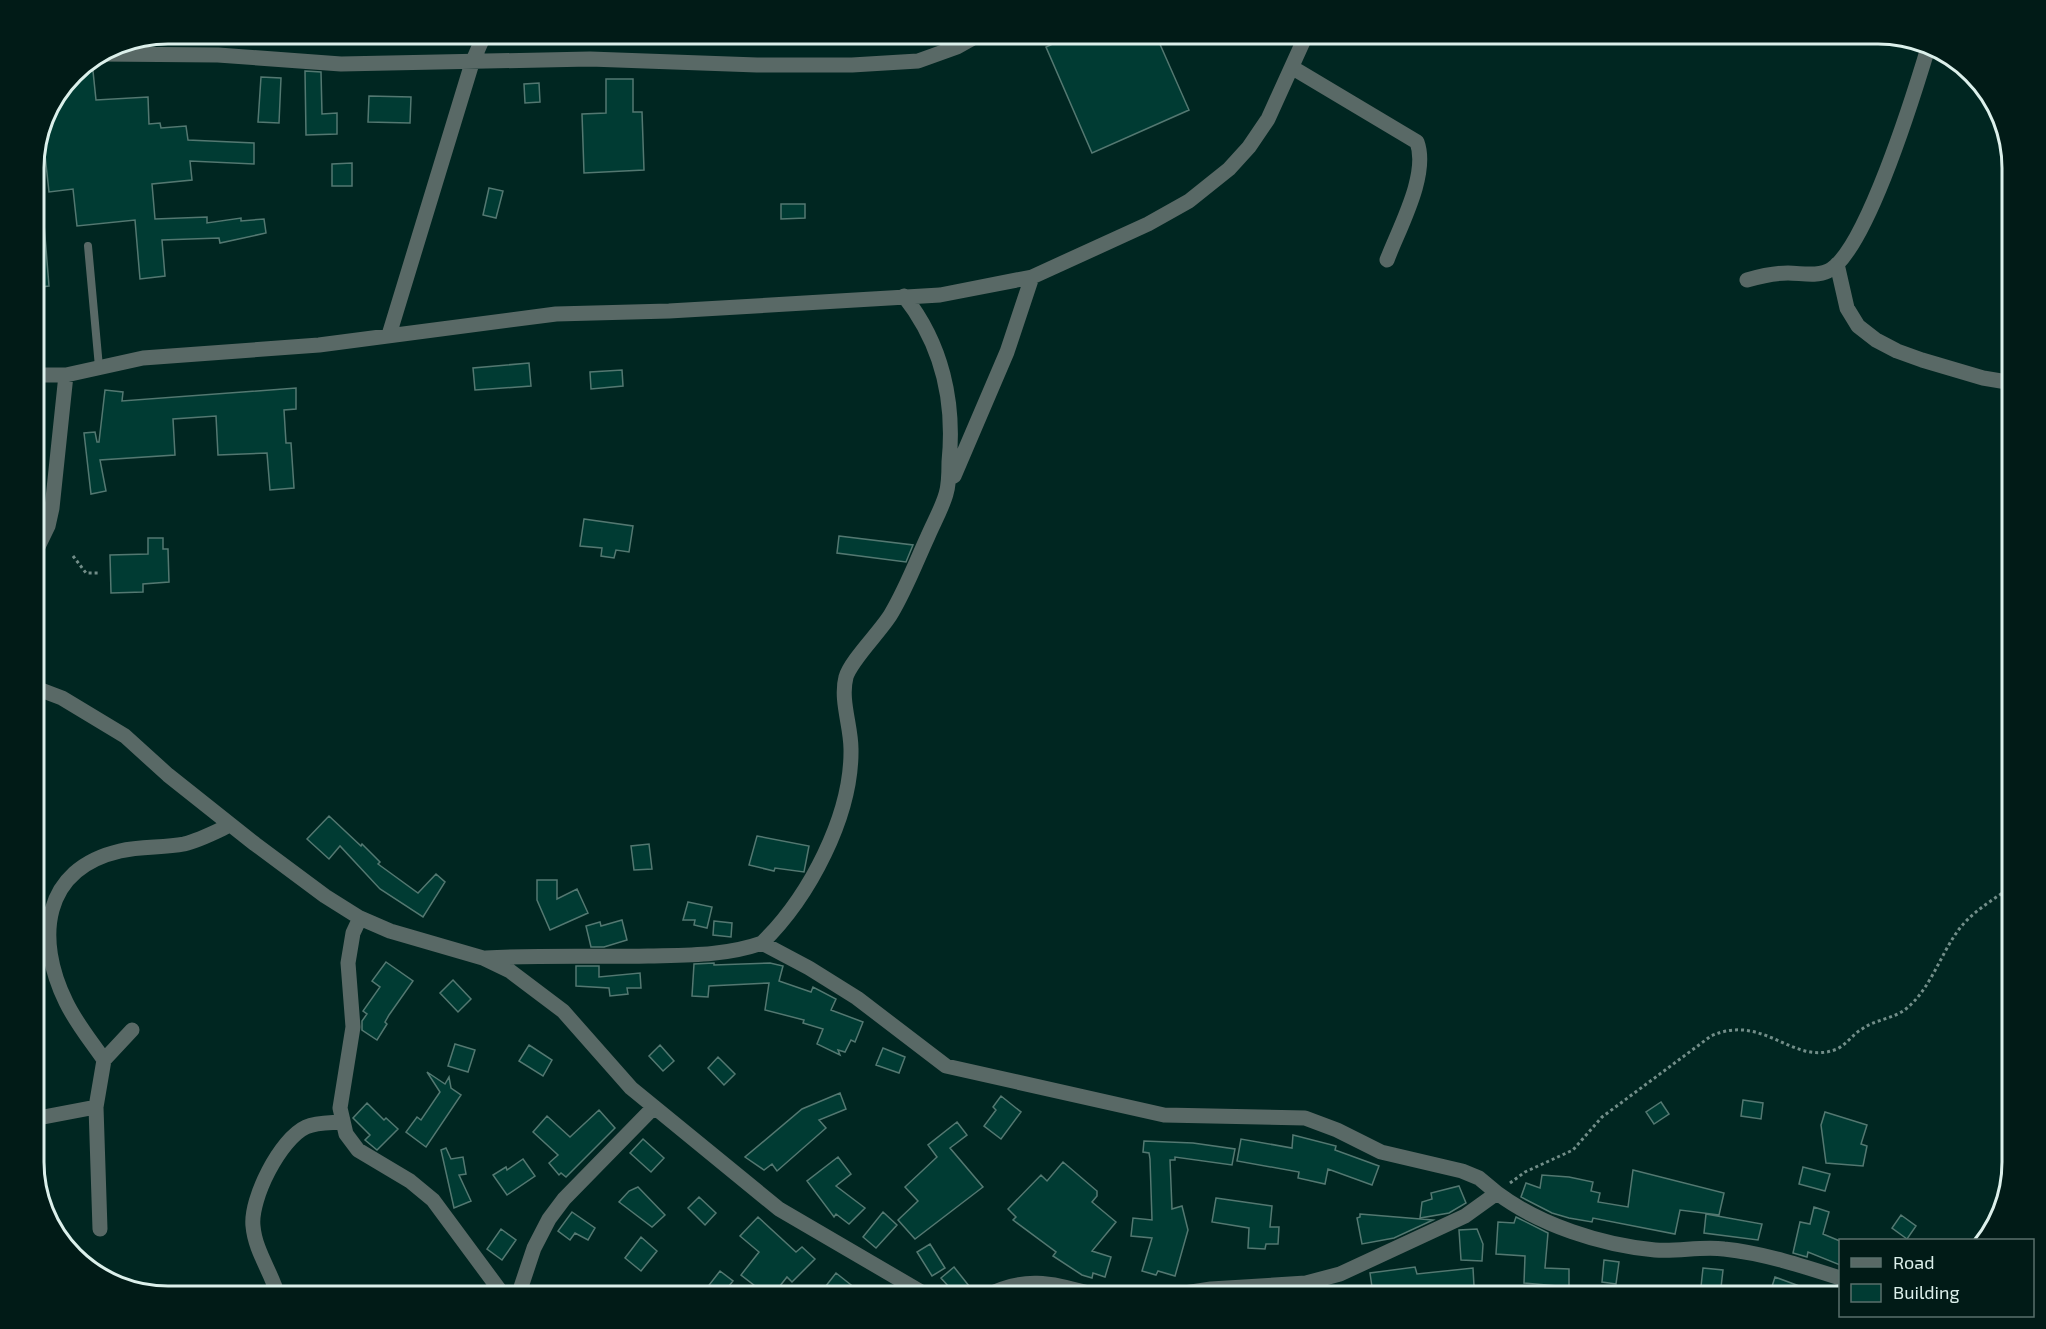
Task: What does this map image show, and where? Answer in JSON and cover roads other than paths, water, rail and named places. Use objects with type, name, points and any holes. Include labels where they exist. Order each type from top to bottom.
[{"type":"street","points":[[388,335],[472,63],[480,44]]},
{"type":"street","points":[[117,54],[218,55],[341,64],[472,63],[590,58],[757,65],[903,63],[918,61],[962,44]]},
{"type":"street","points":[[44,375],[66,375],[143,358],[319,345],[556,314],[669,311],[968,292],[1032,278],[1148,224],[1211,185],[1249,147],[1268,119],[1303,44]]},
{"type":"street","points":[[1747,280],[1786,273],[1821,274],[1837,264],[1857,234],[1880,188],[1926,53]]},
{"type":"street","points":[[1293,68],[1417,142],[1421,164],[1417,180],[1387,260]]},
{"type":"street","points":[[1837,264],[1846,308],[1858,326],[1876,340],[1897,351],[1923,360],[1983,378],[2002,381]]},
{"type":"street","points":[[483,958],[541,955],[691,955],[735,951],[762,943],[781,924],[795,904],[833,833],[844,802],[851,762],[846,678],[853,663],[892,612],[947,493],[1007,352],[1032,278]]},
{"type":"street","points":[[904,296],[920,315],[931,336],[946,381],[950,450],[947,493]]},
{"type":"street","points":[[44,534],[52,508],[66,375]]},
{"type":"street","points":[[44,691],[71,702],[125,736],[168,776],[230,825],[294,874],[360,918],[390,932],[483,958],[510,971],[563,1011],[612,1069],[654,1107],[779,1209],[908,1286]]},
{"type":"street","points":[[104,1060],[66,1002],[54,968],[49,928],[58,892],[72,873],[90,861],[120,851],[185,843],[230,825]]},
{"type":"street","points":[[360,918],[349,950],[353,1027],[340,1095],[342,1122],[346,1134],[358,1150],[410,1181],[434,1200],[497,1286]]},
{"type":"street","points":[[762,943],[857,998],[946,1066],[1164,1115],[1305,1118],[1337,1130],[1381,1152],[1462,1171],[1479,1178],[1497,1193],[1545,1220],[1614,1243],[1654,1250],[1725,1249],[1839,1278]]},
{"type":"street","points":[[100,1229],[96,1107],[104,1060],[132,1030]]},
{"type":"street","points":[[44,1117],[96,1107]]},
{"type":"street","points":[[521,1286],[534,1248],[549,1219],[570,1192],[654,1107]]},
{"type":"street","points":[[274,1286],[253,1227],[254,1212],[260,1191],[273,1162],[295,1134],[305,1127],[342,1122]]},
{"type":"street","points":[[1258,1286],[1306,1283],[1340,1274],[1465,1216],[1497,1193]]},
{"type":"street","points":[[1013,1286],[1032,1282],[1063,1286]]},
{"type":"lane","points":[[88,246],[99,368]]}]
